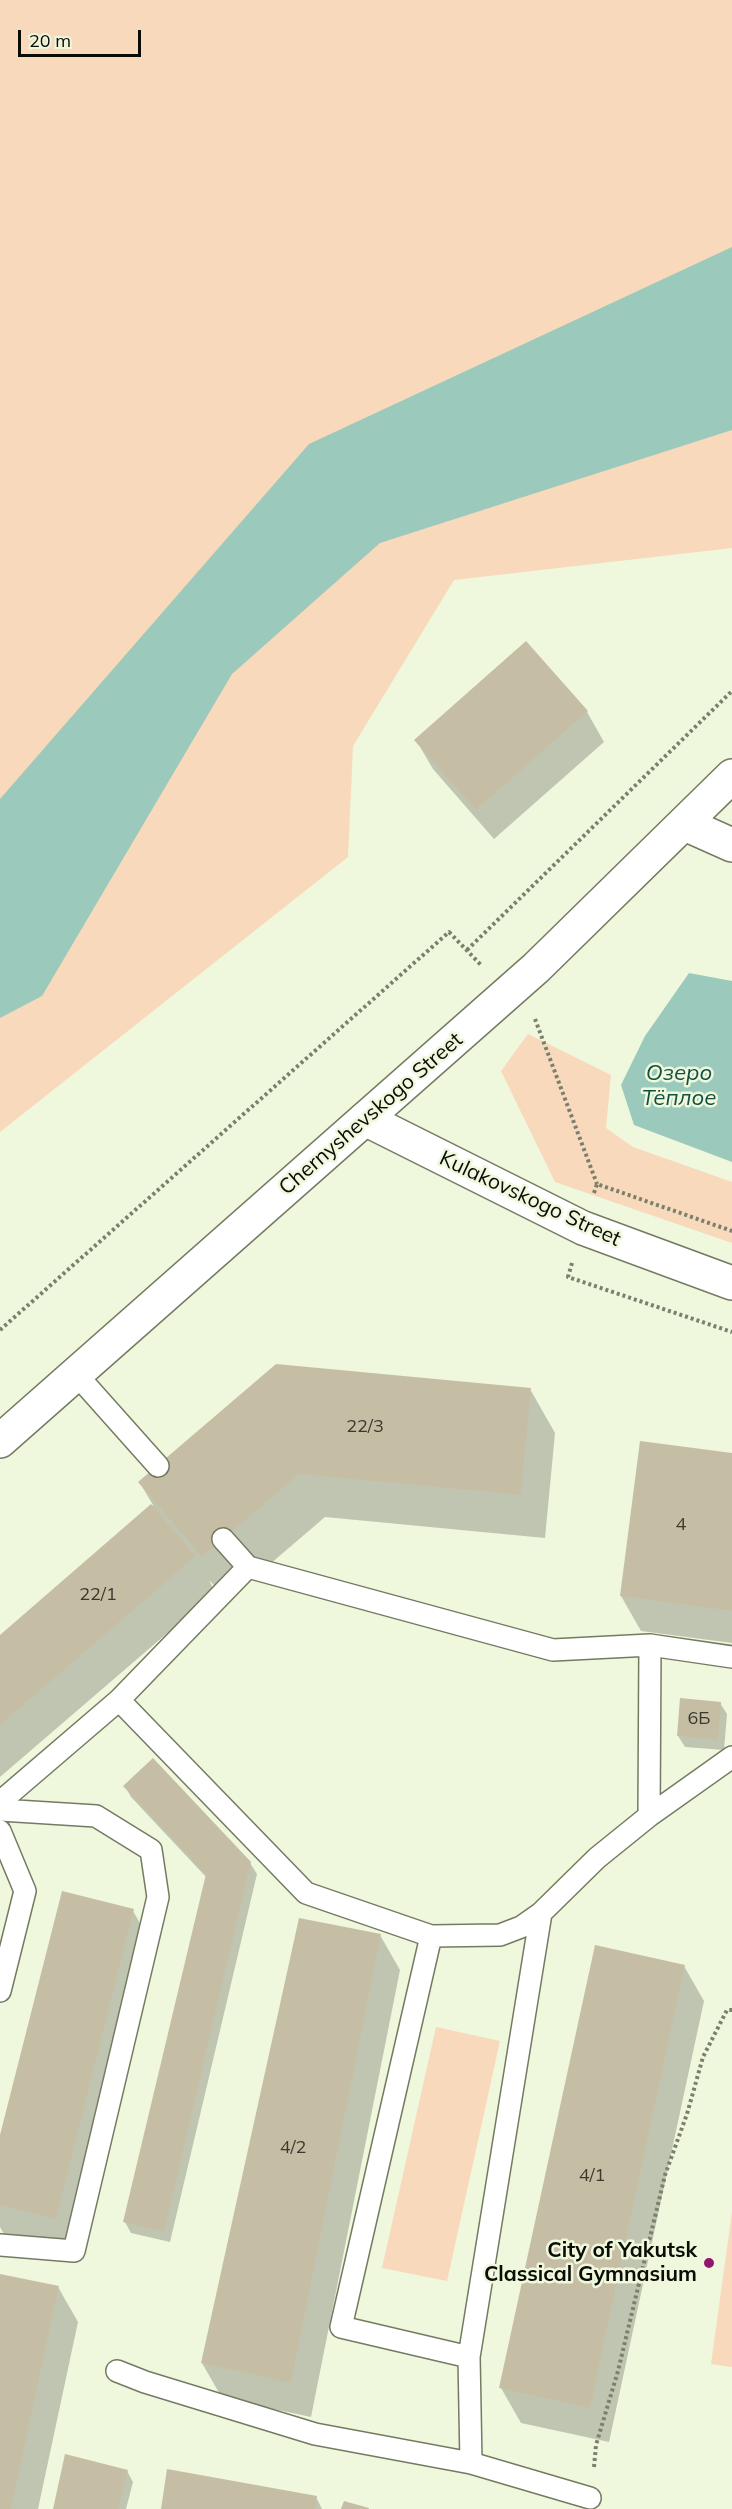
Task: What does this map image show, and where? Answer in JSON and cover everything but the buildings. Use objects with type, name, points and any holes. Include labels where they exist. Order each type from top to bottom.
[{"type":"main road","name":"Chernyshevskogo Street","points":[[0,1441],[508,992],[685,824],[732,776]]},
{"type":"main road","points":[[685,824],[732,845]]},
{"type":"main road","name":"Kulakovskogo Street","points":[[365,1119],[583,1228],[732,1282]]},
{"type":"lane","points":[[76,1374],[158,1466]]},
{"type":"lane","points":[[223,1539],[248,1567],[553,1650],[650,1645],[732,1657]]},
{"type":"lane","points":[[0,1802],[119,1700],[248,1567]]},
{"type":"lane","points":[[649,1816],[650,1645]]},
{"type":"lane","points":[[119,1700],[306,1893],[431,1936],[500,1935],[521,1927],[541,1913],[597,1858],[649,1816],[732,1758]]},
{"type":"lane","points":[[0,1810],[96,1816],[151,1850],[158,1897],[74,2251],[0,2245]]},
{"type":"lane","points":[[0,1831],[25,1891],[0,1991]]},
{"type":"lane","points":[[471,2463],[469,2357],[541,1913]]},
{"type":"lane","points":[[431,1936],[341,2327],[469,2357]]},
{"type":"lane","points":[[117,2371],[145,2382],[315,2434],[471,2463],[590,2498]]},
{"type":"path","points":[[466,950],[732,691]]},
{"type":"path","points":[[0,1330],[449,932],[536,1020],[597,1184]]},
{"type":"path","points":[[590,2498],[596,2445],[618,2371],[665,2175],[687,2114],[703,2058],[727,2010],[732,2010]]},
{"type":"shaded area","points":[[0,0],[732,0],[732,548],[454,580],[353,746],[348,857],[0,1132]]},
{"type":"shaded area","points":[[528,1034],[611,1075],[606,1128],[633,1147],[732,1182],[732,1243],[555,1182],[501,1071]]},
{"type":"shaded area","points":[[436,2027],[500,2041],[447,2281],[382,2268]]},
{"type":"shaded area","points":[[732,2212],[732,2367],[711,2364]]},
{"type":"water","points":[[732,247],[732,430],[380,543],[232,674],[42,996],[0,1018],[0,799],[309,444]]},
{"type":"water","name":"Озеро Тёплое","points":[[689,973],[732,981],[732,1162],[634,1125],[621,1085],[645,1036]]},
{"type":"place","name":"City of Yakutsk Classical Gymnasium","points":[[709,2263]]}]
